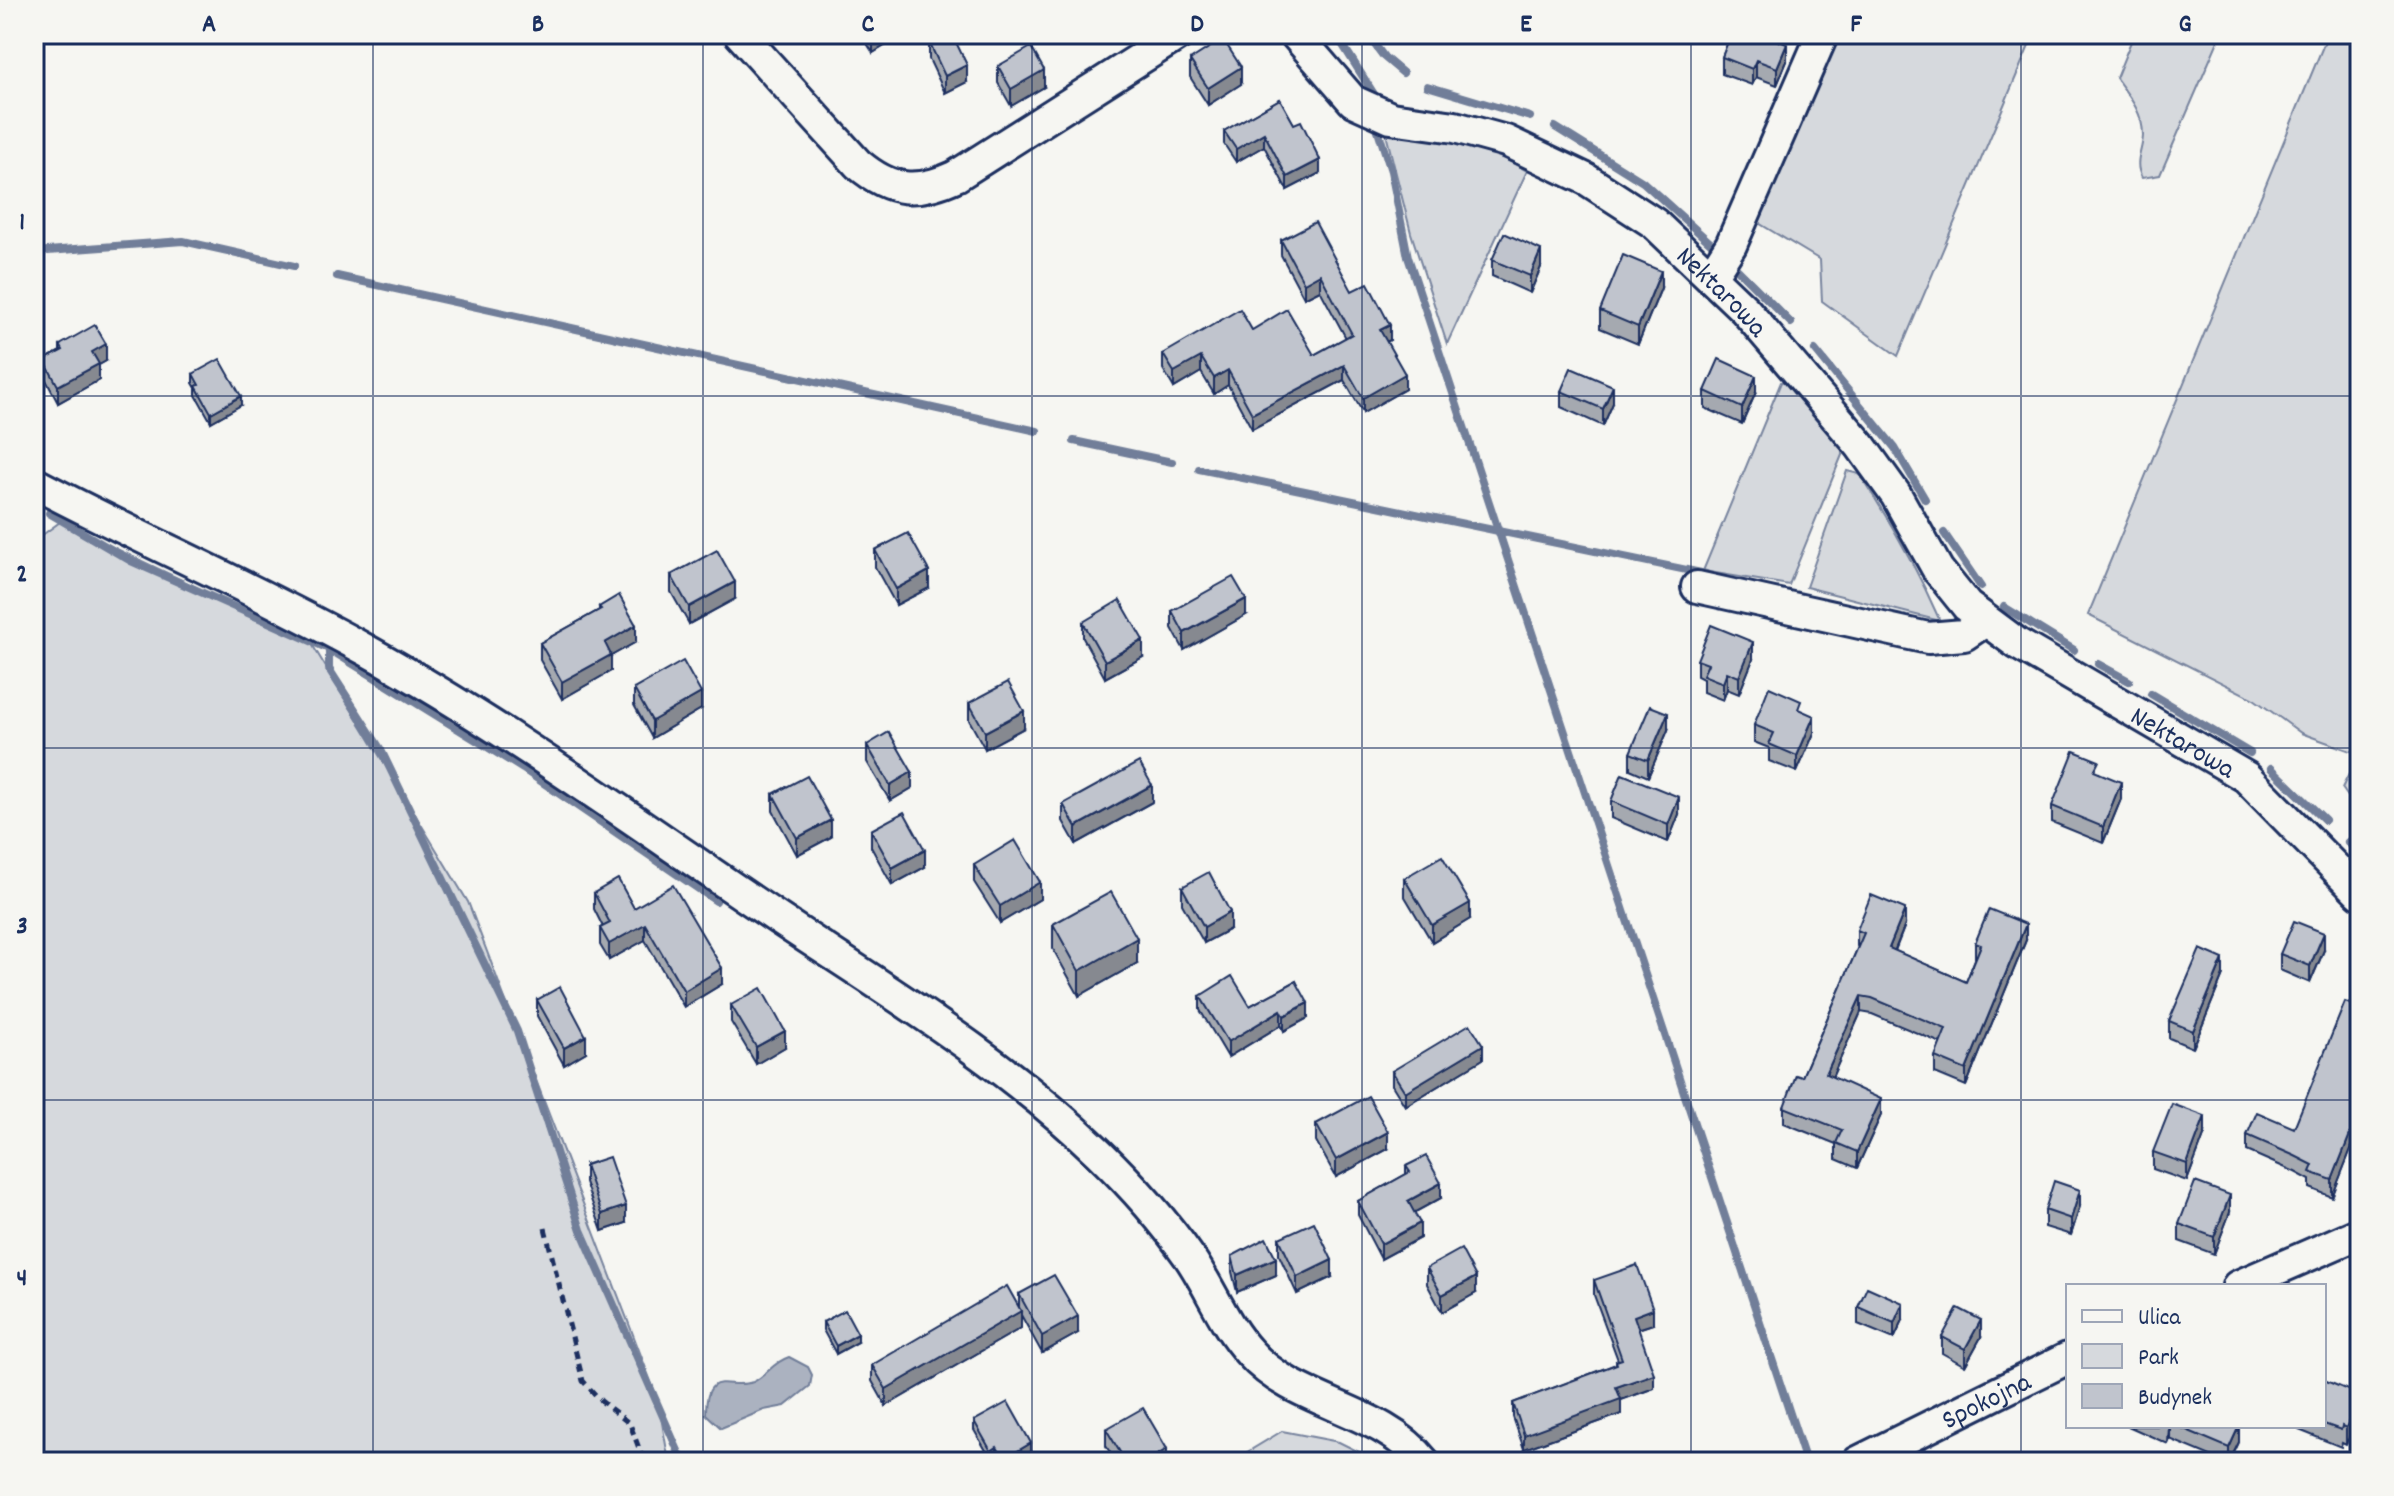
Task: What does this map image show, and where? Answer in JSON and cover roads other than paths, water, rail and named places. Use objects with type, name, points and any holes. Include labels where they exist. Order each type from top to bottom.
[{"type":"street","points":[[740,34],[858,164],[873,176],[904,190],[922,189],[956,176],[1179,34]]},
{"type":"street","name":"Nektarowa","points":[[1295,34],[1353,101],[1391,118],[1490,135],[1554,163],[1632,207],[1712,275],[1867,453],[1896,495],[1938,570],[1985,621],[2246,777],[2360,893]]},
{"type":"street","points":[[1712,275],[1731,245],[1821,38]]},
{"type":"street","points":[[34,483],[302,616],[415,678],[939,1025],[1043,1102],[1133,1188],[1190,1258],[1225,1319],[1253,1357],[1289,1382],[1374,1423],[1415,1451],[1424,1462]]},
{"type":"street","points":[[1697,587],[1928,638],[1964,635],[1985,621]]},
{"type":"street","points":[[2243,1284],[2360,1233]]},
{"type":"street","name":"Spokojna","points":[[1858,1462],[2066,1359]]},
{"type":"waterway","points":[[1336,34],[1377,99]]},
{"type":"waterway","points":[[1367,34],[1384,57],[1403,73]]},
{"type":"waterway","points":[[1427,86],[1530,117]]},
{"type":"waterway","points":[[1377,127],[1391,171],[1408,257],[1806,1462]]},
{"type":"waterway","points":[[1555,127],[1643,182],[1716,248]]},
{"type":"waterway","points":[[34,252],[183,241],[294,266]]},
{"type":"waterway","points":[[1738,270],[1791,323]]},
{"type":"waterway","points":[[337,276],[1037,431]]},
{"type":"waterway","points":[[1815,350],[1895,448],[1925,499]]},
{"type":"waterway","points":[[1074,441],[1172,462]]},
{"type":"waterway","points":[[1199,469],[1706,574]]},
{"type":"waterway","points":[[49,513],[131,561],[329,649],[523,769],[716,901]]},
{"type":"waterway","points":[[1944,533],[1981,587]]},
{"type":"waterway","points":[[2004,607],[2074,650]]},
{"type":"waterway","points":[[329,649],[329,669],[381,750],[517,1031],[581,1230],[683,1462]]},
{"type":"waterway","points":[[2098,664],[2129,681]]},
{"type":"waterway","points":[[2151,694],[2250,753]]},
{"type":"waterway","points":[[2271,768],[2325,820]]},
{"type":"waterway","points":[[2348,842],[2360,855]]}]
